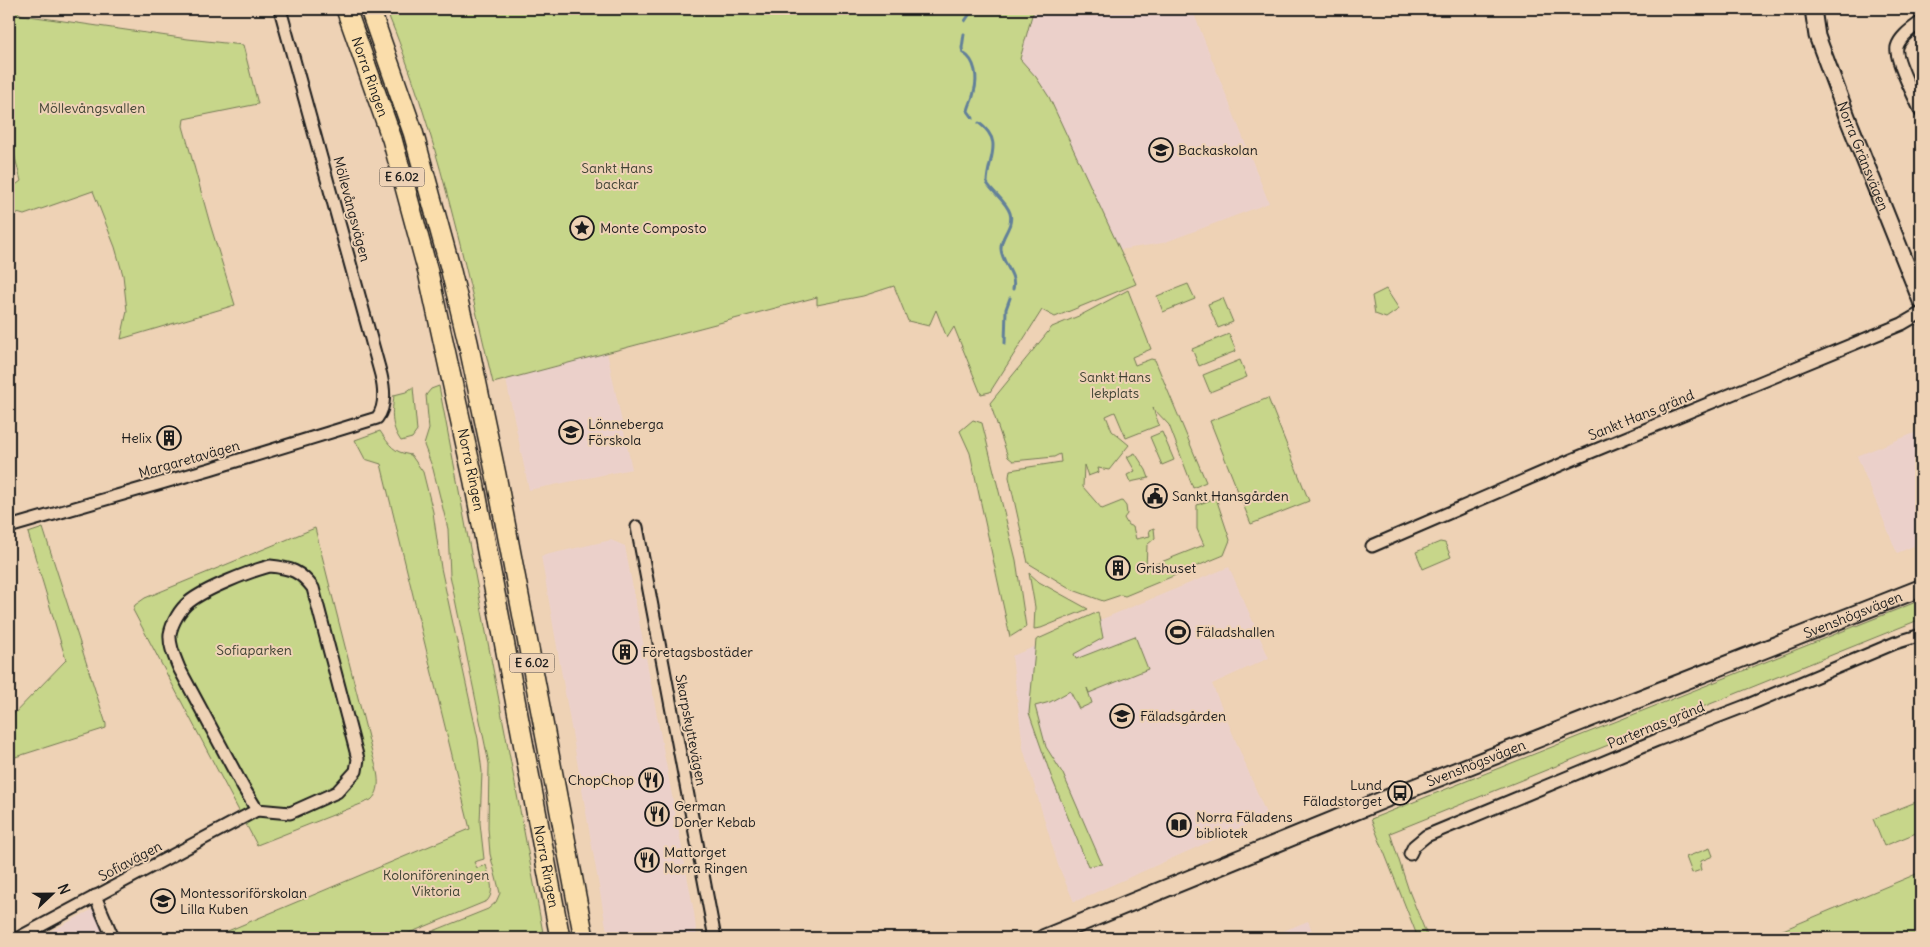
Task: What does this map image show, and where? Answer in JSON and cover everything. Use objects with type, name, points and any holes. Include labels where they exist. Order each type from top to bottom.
[{"type":"main road","name":"Norra Ringen","points":[[346,9],[392,139],[428,272],[448,358],[474,482],[560,938]]},
{"type":"main road","name":"Norra Ringen","points":[[370,9],[413,132],[466,333],[496,475],[584,938]]},
{"type":"main road","name":"Svenshögsvägen","points":[[1044,938],[1400,793],[1917,589]]},
{"type":"street","name":"Möllevångsvägen","points":[[280,9],[381,375],[383,405],[377,418]]},
{"type":"street","name":"Norra Gränsvägen","points":[[1813,9],[1817,36],[1921,301]]},
{"type":"street","points":[[1921,22],[1903,37],[1896,48],[1898,59],[1921,112]]},
{"type":"street","name":"Sankt Hans gränd","points":[[1372,546],[1574,459],[1902,324],[1921,313]]},
{"type":"street","name":"Margaretavägen","points":[[9,527],[377,418]]},
{"type":"street","name":"Skarpskyttevägen","points":[[637,527],[715,938]]},
{"type":"street","points":[[270,566],[300,573],[313,588],[358,759],[356,771],[337,792],[290,813],[257,810],[242,788],[179,668],[170,635],[179,612],[190,601],[220,585],[270,566]]},
{"type":"street","name":"Parternas gränd","points":[[1410,854],[1414,846],[1426,836],[1657,740],[1748,705],[1894,643],[1921,635]]},
{"type":"street","name":"Sofiavägen","points":[[18,938],[257,810]]},
{"type":"street","points":[[95,896],[113,938]]},
{"type":"shaded area","name":"Backaskolan","points":[[1036,9],[1192,9],[1269,203],[1163,243],[1119,250],[1049,97],[1020,59],[1032,15]]},
{"type":"shaded area","name":"Lönneberga Förskola","points":[[607,352],[632,469],[529,490],[506,380]]},
{"type":"shaded area","points":[[1917,432],[1921,441],[1921,543],[1897,553],[1857,456]]},
{"type":"shaded area","points":[[611,540],[625,546],[694,912],[697,938],[608,938],[541,556]]},
{"type":"shaded area","name":"Fäladsgården","points":[[1229,567],[1269,658],[1212,684],[1267,816],[1074,902],[1058,865],[1023,748],[1012,656]]},
{"type":"shaded area","points":[[93,909],[105,938],[38,938]]},
{"type":"shaded area","points":[[1308,921],[1315,938],[1266,938]]},
{"type":"green space","name":"Möllevångsvallen","points":[[9,9],[13,9],[22,15],[243,45],[258,104],[184,119],[183,126],[235,305],[121,339],[127,311],[123,275],[115,247],[93,191],[24,215],[10,211],[9,190],[21,181],[9,134]]},
{"type":"green space","name":"Sankt Hans backar","points":[[386,9],[1036,9],[1032,15],[1020,59],[1036,77],[1049,97],[1136,284],[1055,317],[1042,310],[990,392],[981,394],[954,327],[947,338],[936,310],[929,326],[908,321],[894,286],[863,296],[817,305],[817,297],[493,383],[434,147],[404,54]]},
{"type":"green space","points":[[1188,284],[1195,299],[1163,312],[1157,296]]},
{"type":"green space","points":[[1386,289],[1399,309],[1386,318],[1375,314],[1372,296]]},
{"type":"green space","name":"Sankt Hans lekplats","points":[[1128,290],[1151,349],[1132,357],[1135,365],[1151,359],[1155,360],[1206,482],[1193,488],[1169,425],[1153,408],[1159,425],[1126,438],[1115,412],[1106,416],[1112,431],[1129,445],[1109,470],[1098,468],[1099,472],[1088,476],[1084,465],[1083,487],[1102,509],[1122,501],[1126,506],[1127,514],[1124,518],[1128,525],[1133,527],[1136,539],[1150,536],[1149,530],[1154,528],[1155,538],[1147,545],[1146,568],[1204,545],[1197,529],[1197,505],[1216,498],[1230,540],[1224,555],[1125,596],[1121,595],[1103,601],[1073,590],[1028,563],[1009,477],[1010,470],[1061,462],[1060,454],[1054,457],[1013,461],[1008,457],[990,403],[1052,327],[1081,315]]},
{"type":"green space","points":[[1223,298],[1233,322],[1218,328],[1208,304]]},
{"type":"green space","points":[[1229,334],[1236,351],[1199,366],[1192,349]]},
{"type":"green space","points":[[1240,360],[1247,377],[1210,392],[1203,375]]},
{"type":"green space","points":[[439,386],[544,938],[416,938],[488,909],[496,902],[500,893],[490,854],[488,828],[489,764],[450,575],[448,529],[433,469],[424,445],[429,429],[426,395],[431,389]]},
{"type":"green space","points":[[413,387],[417,431],[412,438],[401,441],[393,424],[394,395],[406,392]]},
{"type":"green space","points":[[1268,398],[1309,501],[1251,524],[1210,421]]},
{"type":"green space","points":[[973,420],[982,423],[1016,560],[1026,627],[1010,637],[970,453],[960,431]]},
{"type":"green space","name":"Koloniföreningen Viktoria","points":[[380,431],[392,448],[411,455],[423,472],[433,512],[441,568],[478,739],[482,772],[480,823],[484,859],[474,862],[477,868],[486,865],[491,884],[490,897],[487,901],[397,938],[225,938],[223,933],[470,829],[381,464],[365,459],[355,440]]},
{"type":"green space","points":[[1162,432],[1174,460],[1162,465],[1150,437]]},
{"type":"green space","points":[[1135,453],[1149,478],[1130,482],[1127,475],[1135,471],[1127,457]]},
{"type":"green space","points":[[43,528],[106,728],[9,759],[9,719],[66,660],[28,533]]},
{"type":"green space","name":"Sofiaparken","points":[[315,528],[378,776],[377,789],[371,800],[257,845],[133,610],[135,605],[145,598]]},
{"type":"green space","points":[[1440,542],[1445,543],[1451,557],[1423,569],[1416,552]]},
{"type":"green space","points":[[1029,573],[1039,582],[1088,609],[1034,629],[1035,607]]},
{"type":"green space","points":[[1921,600],[1921,619],[1390,833],[1409,891],[1428,938],[1418,938],[1371,819]]},
{"type":"green space","points":[[1098,612],[1103,638],[1074,654],[1076,659],[1135,636],[1148,669],[1089,693],[1087,688],[1092,703],[1079,709],[1070,691],[1050,702],[1035,706],[1046,747],[1063,774],[1102,864],[1088,866],[1051,776],[1029,713],[1036,640]]},
{"type":"green space","points":[[1921,800],[1921,831],[1884,846],[1873,819]]},
{"type":"green space","points":[[1710,848],[1713,856],[1701,861],[1701,870],[1692,873],[1686,857]]},
{"type":"green space","points":[[1921,872],[1921,909],[1918,910],[1918,938],[1764,938]]},
{"type":"waterway","points":[[965,21],[973,9]]},
{"type":"waterway","points":[[964,34],[963,53],[971,60],[976,76],[973,97],[968,111],[973,118]]},
{"type":"waterway","points":[[979,123],[987,130],[993,144],[987,183],[1006,205],[1010,213],[1010,223],[1001,244],[1001,249],[1013,279],[1013,289]]},
{"type":"waterway","points":[[1005,343],[1006,309],[1010,298]]},
{"type":"place","name":"Backaskolan","points":[[1161,150]]},
{"type":"place","name":"Monte Composto","points":[[582,228]]},
{"type":"place","name":"Lönneberga Förskola","points":[[571,432]]},
{"type":"place","name":"Helix","points":[[169,438]]},
{"type":"place","name":"Sankt Hansgården","points":[[1155,496]]},
{"type":"place","name":"Grishuset","points":[[1118,568]]},
{"type":"place","name":"Fäladshallen","points":[[1178,632]]},
{"type":"place","name":"Företagsbostäder","points":[[625,652]]},
{"type":"place","name":"Fäladsgården","points":[[1122,716]]},
{"type":"place","name":"ChopChop","points":[[651,780]]},
{"type":"place","name":"Lund Fäladstorget","points":[[1400,793]]},
{"type":"place","name":"German Doner Kebab","points":[[657,814]]},
{"type":"place","name":"Norra Fäladens bibliotek","points":[[1179,825]]},
{"type":"place","name":"Mattorget Norra Ringen","points":[[647,860]]},
{"type":"place","name":"Montessoriförskolan Lilla Kuben","points":[[163,901]]}]
